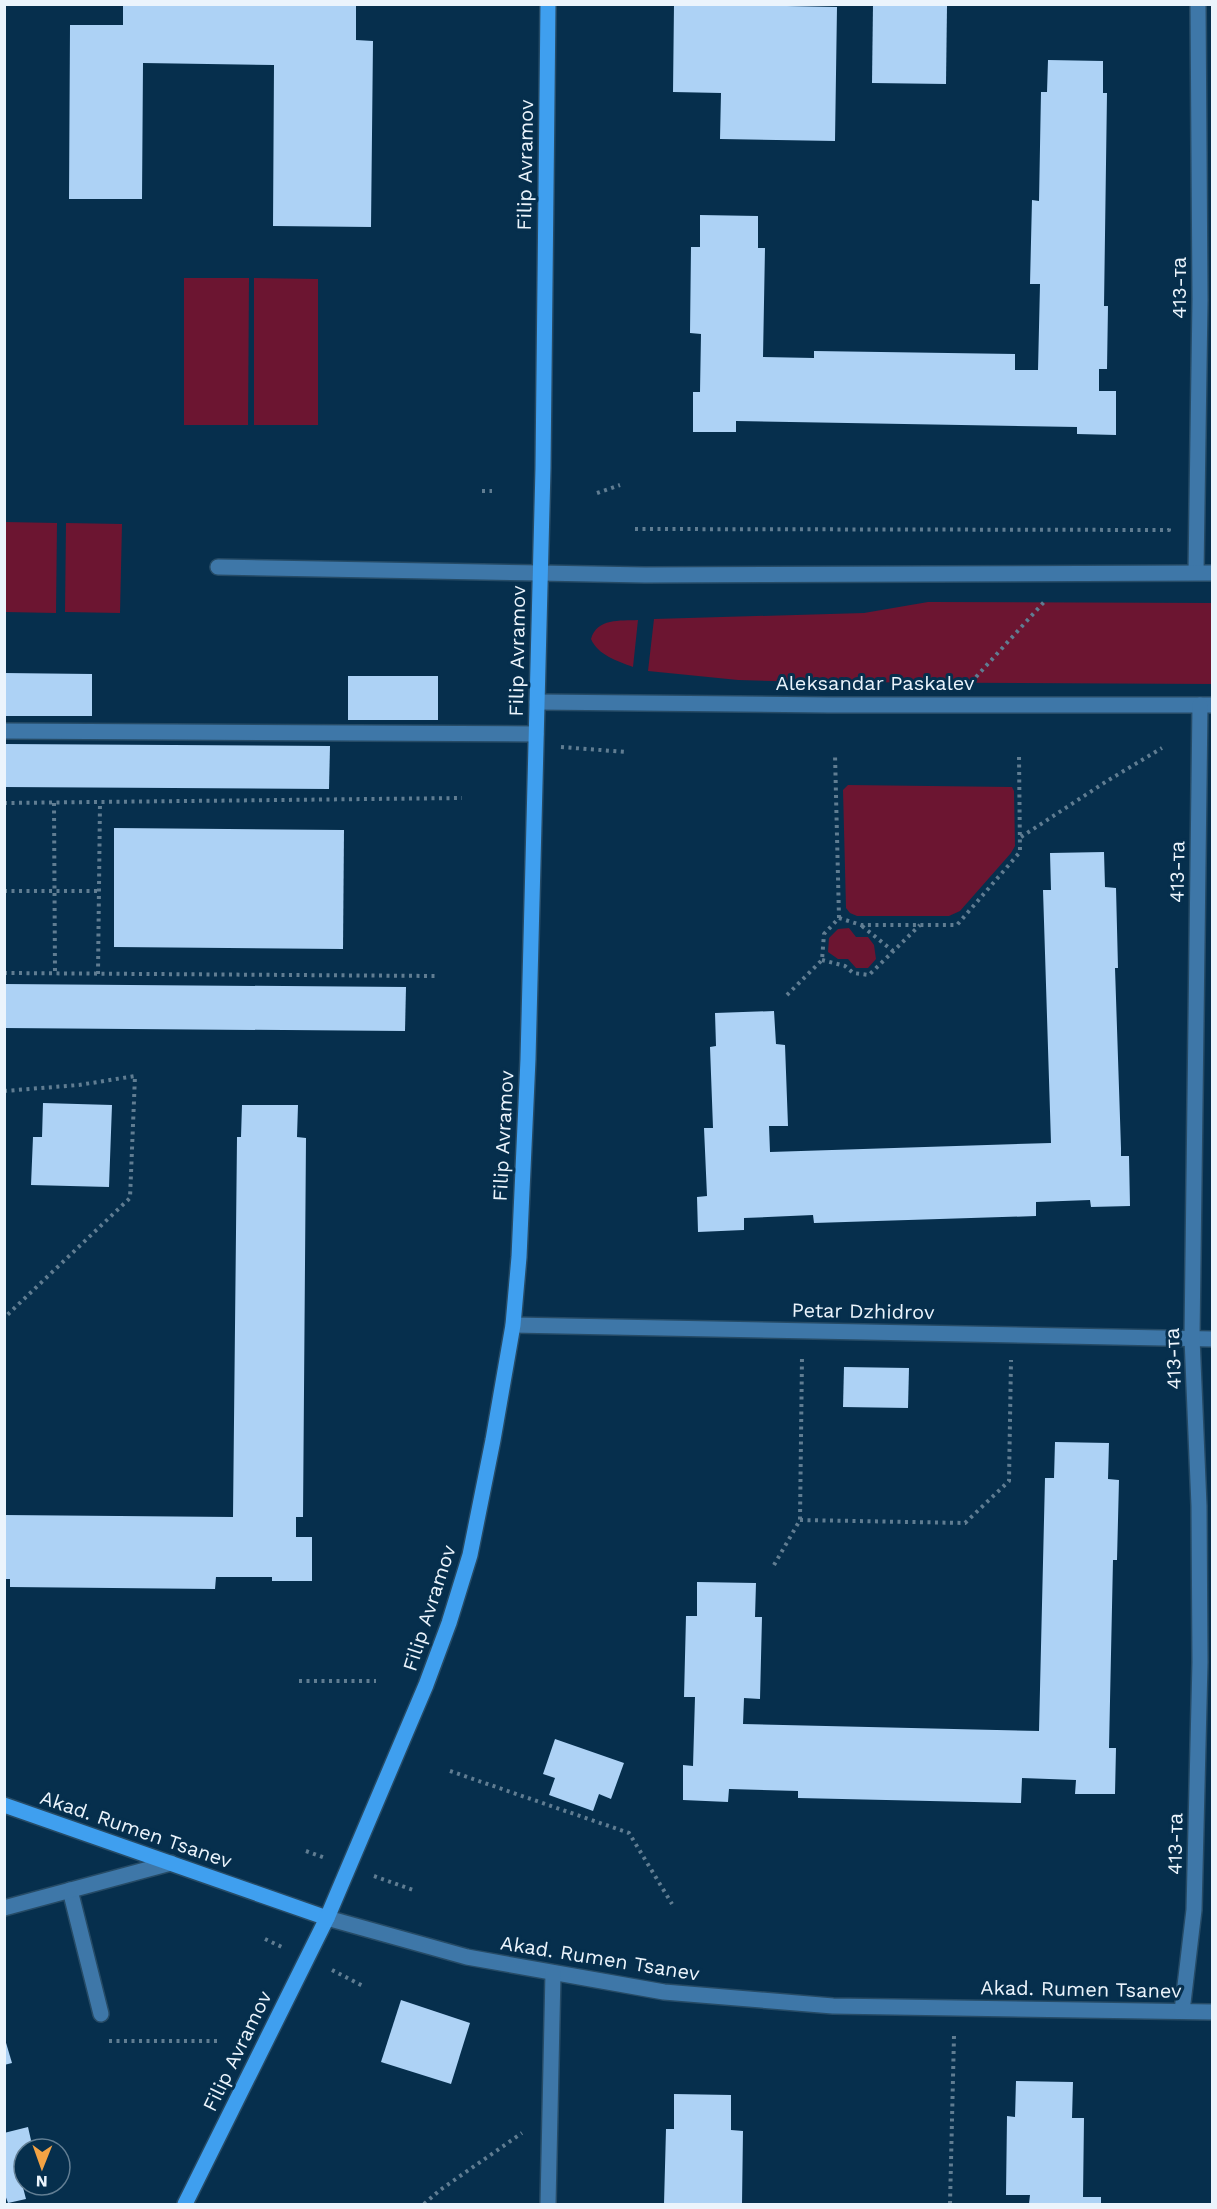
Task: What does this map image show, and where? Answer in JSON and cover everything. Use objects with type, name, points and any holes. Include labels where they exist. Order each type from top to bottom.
[{"type":"street","name":"Filip Avramov","points":[[185,2205],[327,1918],[426,1685],[449,1623],[470,1555],[513,1324],[519,1257],[528,1059],[543,468],[548,4]]},
{"type":"street","name":"413-та","points":[[1196,572],[1200,300],[1198,4]]},
{"type":"street","points":[[218,567],[645,575],[1212,573]]},
{"type":"street","name":"Aleksandar Paskalev","points":[[537,702],[1206,705]]},
{"type":"street","name":"413-та","points":[[1182,2011],[1194,1910],[1206,1663],[1192,1338],[1206,705]]},
{"type":"street","points":[[4,731],[536,734]]},
{"type":"street","name":"Petar Dzhidrov","points":[[513,1324],[1212,1338]]},
{"type":"street","name":"Akad. Rumen Tsanev","points":[[4,1805],[327,1918],[467,1957],[553,1973],[664,1992],[833,2006],[1212,2012]]},
{"type":"street","points":[[4,1908],[171,1863]]},
{"type":"street","points":[[70,1890],[101,2014]]},
{"type":"street","points":[[548,2205],[553,1973]]},
{"type":"path","points":[[597,493],[620,485]]},
{"type":"path","points":[[482,490],[492,491]]},
{"type":"path","points":[[634,529],[1168,530]]},
{"type":"path","points":[[971,682],[1044,602]]},
{"type":"path","points":[[1020,837],[1162,748]]},
{"type":"path","points":[[612,751],[627,752]]},
{"type":"path","points":[[787,994],[822,960],[824,934],[839,918],[835,754]]},
{"type":"path","points":[[839,918],[861,925],[957,925],[1020,852],[1019,756]]},
{"type":"path","points":[[4,803],[462,798]]},
{"type":"path","points":[[98,974],[100,802]]},
{"type":"path","points":[[54,803],[55,974]]},
{"type":"path","points":[[4,891],[99,891]]},
{"type":"path","points":[[861,925],[893,951]]},
{"type":"path","points":[[822,960],[845,966],[853,973],[869,975],[920,925]]},
{"type":"path","points":[[4,973],[437,976]]},
{"type":"path","points":[[4,1091],[79,1085],[135,1076],[130,1198],[4,1318]]},
{"type":"path","points":[[774,1565],[800,1520],[802,1331]]},
{"type":"path","points":[[800,1520],[965,1523],[1009,1481],[1011,1335]]},
{"type":"path","points":[[299,1681],[376,1681]]},
{"type":"path","points":[[450,1771],[629,1833],[672,1904]]},
{"type":"path","points":[[306,1851],[311,1853]]},
{"type":"path","points":[[405,1888],[413,1890]]},
{"type":"path","points":[[265,1939],[273,1942]]},
{"type":"path","points":[[351,1979],[363,1986]]},
{"type":"path","points":[[950,2205],[955,2008]]},
{"type":"path","points":[[101,2014],[105,2041],[217,2041]]},
{"type":"path","points":[[424,2205],[440,2190],[550,2114]]},
{"type":"shaded area","points":[[184,278],[249,278],[248,425],[184,425]]},
{"type":"shaded area","points":[[254,278],[318,279],[318,425],[254,425]]},
{"type":"shaded area","points":[[5,522],[57,523],[56,613],[5,612]]},
{"type":"shaded area","points":[[66,523],[122,524],[120,613],[65,612]]},
{"type":"shaded area","points":[[928,602],[1212,603],[1212,684],[813,682],[738,680],[648,671],[654,619],[864,613]]},
{"type":"shaded area","points":[[638,620],[633,667],[603,653],[591,639],[598,627],[604,624]]},
{"type":"shaded area","points":[[848,785],[1012,787],[1015,846],[960,911],[949,916],[857,916],[846,908],[843,790]]},
{"type":"shaded area","points":[[849,928],[856,937],[868,937],[874,945],[876,959],[868,968],[856,968],[848,959],[838,959],[828,952],[829,938],[838,929]]},
{"type":"building","points":[[123,4],[356,4],[356,40],[373,41],[371,227],[273,226],[274,65],[143,63],[142,199],[69,199],[70,25],[123,25]]},
{"type":"building","points":[[674,4],[837,7],[835,141],[720,139],[721,93],[673,92]]},
{"type":"building","points":[[873,4],[947,6],[946,84],[872,83]]},
{"type":"building","points":[[1048,60],[1103,61],[1103,93],[1107,93],[1104,306],[1108,306],[1107,369],[1099,369],[1099,391],[1116,391],[1116,435],[1077,434],[1077,427],[736,421],[736,432],[693,432],[693,392],[700,392],[701,334],[690,333],[691,247],[700,247],[700,215],[758,216],[758,248],[765,248],[763,357],[814,358],[814,351],[1015,354],[1015,370],[1038,370],[1040,284],[1030,284],[1032,200],[1039,201],[1041,92],[1047,92]]},
{"type":"building","points":[[4,673],[92,674],[92,716],[4,716]]},
{"type":"building","points":[[348,676],[438,676],[438,720],[348,720]]},
{"type":"building","points":[[4,744],[330,746],[329,789],[4,787]]},
{"type":"building","points":[[114,828],[344,830],[343,949],[114,947]]},
{"type":"building","points":[[1104,852],[1105,887],[1116,888],[1118,968],[1115,968],[1121,1156],[1129,1156],[1130,1206],[1091,1207],[1090,1200],[1036,1202],[1036,1216],[814,1223],[813,1215],[744,1218],[744,1230],[698,1232],[697,1197],[707,1196],[704,1128],[713,1128],[710,1047],[716,1046],[715,1013],[774,1011],[776,1044],[785,1045],[788,1126],[769,1126],[770,1152],[1051,1143],[1043,890],[1051,890],[1050,853]]},
{"type":"building","points":[[4,984],[406,987],[405,1031],[4,1028]]},
{"type":"building","points":[[43,1103],[112,1105],[109,1187],[31,1185],[33,1137],[42,1137]]},
{"type":"building","points":[[242,1105],[298,1105],[297,1137],[306,1138],[303,1517],[296,1517],[296,1537],[312,1537],[312,1581],[272,1581],[272,1577],[216,1577],[215,1589],[10,1587],[10,1579],[4,1579],[4,1515],[233,1517],[237,1137],[241,1137]]},
{"type":"building","points":[[844,1367],[909,1368],[908,1408],[843,1407]]},
{"type":"building","points":[[1055,1442],[1109,1443],[1108,1479],[1119,1480],[1117,1560],[1113,1560],[1109,1748],[1116,1748],[1115,1794],[1075,1794],[1076,1780],[1022,1778],[1021,1803],[798,1798],[798,1791],[729,1789],[728,1802],[683,1800],[683,1765],[693,1766],[695,1697],[684,1697],[686,1616],[697,1616],[697,1582],[756,1583],[755,1617],[762,1617],[760,1699],[744,1698],[743,1724],[1039,1731],[1045,1478],[1054,1478]]},
{"type":"building","points":[[555,1739],[624,1763],[611,1799],[599,1794],[593,1811],[549,1795],[555,1778],[543,1774]]},
{"type":"building","points":[[401,2000],[470,2023],[451,2084],[381,2062]]},
{"type":"building","points":[[4,2036],[12,2063],[4,2065]]},
{"type":"building","points":[[1016,2081],[1073,2082],[1072,2118],[1084,2118],[1083,2197],[1101,2197],[1101,2204],[1029,2204],[1030,2195],[1006,2195],[1007,2116],[1015,2117]]},
{"type":"building","points":[[674,2094],[731,2095],[731,2130],[743,2131],[742,2204],[664,2204],[666,2129],[674,2129]]},
{"type":"building","points":[[28,2127],[30,2137],[12,2137],[12,2197],[25,2197],[26,2199],[8,2203],[4,2192],[4,2133]]}]
